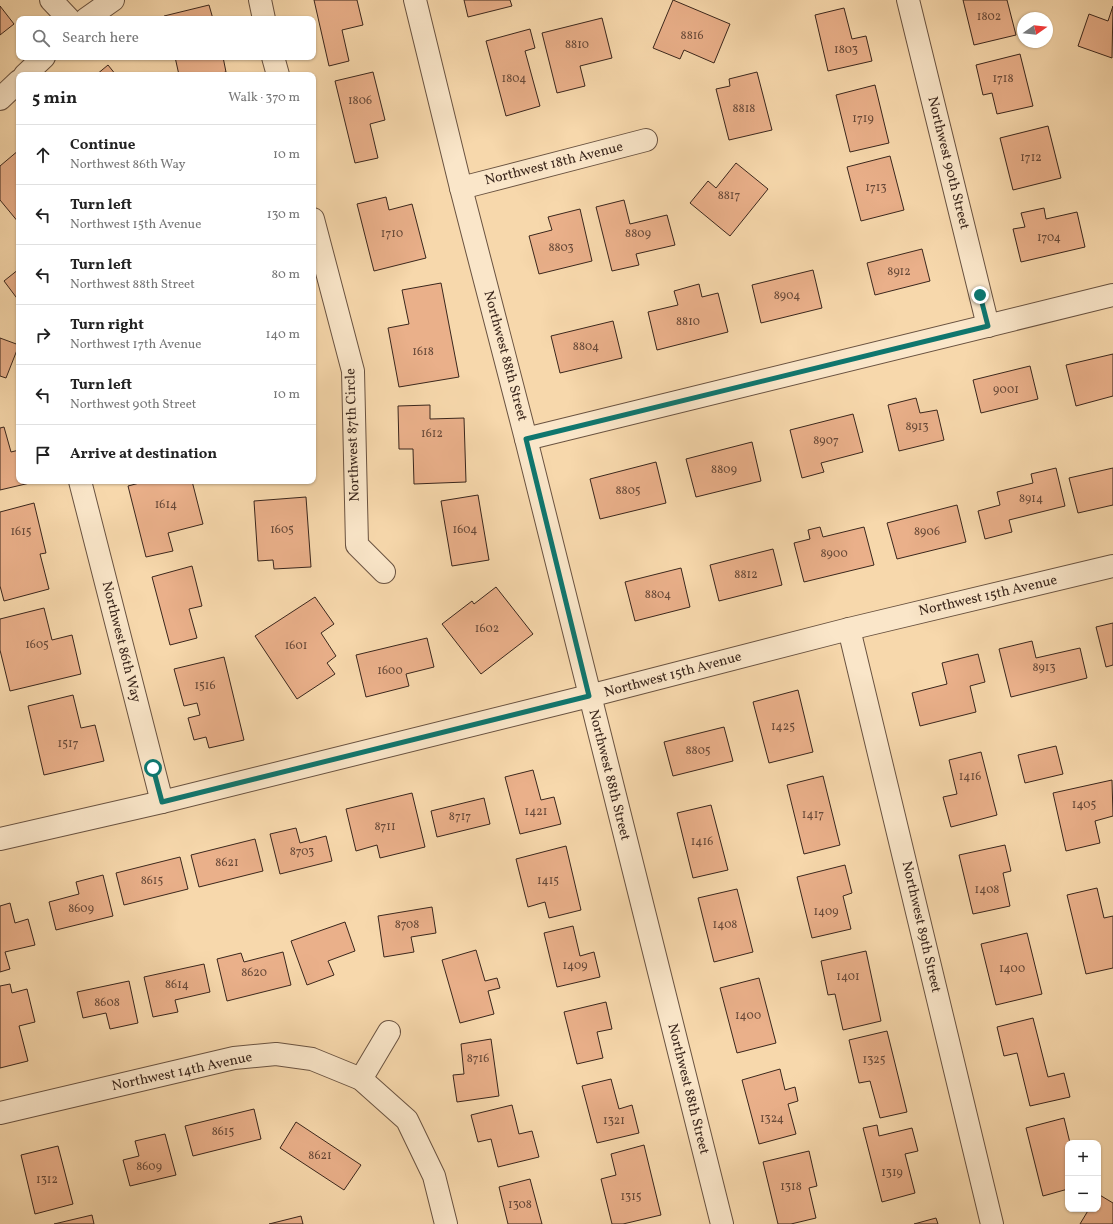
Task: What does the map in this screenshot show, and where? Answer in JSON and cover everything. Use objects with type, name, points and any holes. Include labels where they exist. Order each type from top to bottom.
[{"type":"street","points":[[51,0],[66,16]]},
{"type":"street","points":[[90,16],[113,0]]},
{"type":"street","points":[[260,0],[263,16]]},
{"type":"street","name":"Northwest 88th Street","points":[[415,0],[722,1224]]},
{"type":"street","name":"Northwest 90th Street","points":[[908,0],[988,326]]},
{"type":"street","points":[[28,72],[41,60]]},
{"type":"street","points":[[275,60],[277,72]]},
{"type":"street","points":[[0,99],[16,84]]},
{"type":"street","name":"Northwest 18th Avenue","points":[[461,188],[646,140]]},
{"type":"street","name":"Northwest 87th Circle","points":[[316,230],[353,372],[357,545],[384,572]]},
{"type":"street","points":[[526,439],[1113,295]]},
{"type":"street","name":"Northwest 86th Way","points":[[81,484],[162,802]]},
{"type":"street","name":"Northwest 15th Avenue","points":[[0,839],[162,802],[589,696],[850,629],[1113,566]]},
{"type":"street","name":"Northwest 89th Street","points":[[850,629],[992,1224]]},
{"type":"street","points":[[389,1032],[362,1079],[407,1120],[434,1176],[446,1224]]},
{"type":"street","name":"Northwest 14th Avenue","points":[[0,1113],[234,1058],[262,1055],[276,1054],[312,1059],[362,1079]]},
{"type":"building","points":[[314,0],[357,0],[363,25],[342,30],[349,61],[329,66]]},
{"type":"building","points":[[464,0],[510,0],[512,6],[468,17]]},
{"type":"building","points":[[673,0],[730,24],[714,63],[684,50],[680,59],[653,48]]},
{"type":"building","points":[[963,0],[1007,0],[1016,35],[974,45]]},
{"type":"building","points":[[209,5],[212,16],[164,16]]},
{"type":"building","points":[[0,6],[14,24],[0,35]]},
{"type":"building","points":[[1113,6],[1112,58],[1078,46],[1089,14],[1108,21]]},
{"type":"building","points":[[844,8],[852,39],[866,36],[872,61],[828,71],[815,15]]},
{"type":"building","points":[[602,18],[612,58],[580,66],[585,86],[557,93],[542,33]]},
{"type":"building","points":[[530,29],[535,48],[525,51],[540,106],[506,116],[486,41]]},
{"type":"building","points":[[1020,54],[1033,106],[997,114],[992,93],[983,95],[976,65]]},
{"type":"building","points":[[176,60],[224,60],[226,72],[178,72]]},
{"type":"building","points":[[108,65],[114,72],[100,72]]},
{"type":"building","points":[[373,72],[385,120],[370,124],[378,158],[355,163],[335,81]]},
{"type":"building","points":[[757,72],[772,130],[729,140],[716,89],[730,86],[729,79]]},
{"type":"building","points":[[875,85],[889,143],[850,152],[836,95]]},
{"type":"building","points":[[1048,126],[1061,178],[1013,190],[1000,138]]},
{"type":"building","points":[[16,153],[16,219],[0,200],[0,166]]},
{"type":"building","points":[[890,156],[904,210],[861,221],[847,167]]},
{"type":"building","points":[[736,163],[768,189],[730,236],[690,203],[708,181],[716,188]]},
{"type":"building","points":[[386,197],[389,210],[412,204],[426,258],[374,271],[357,204]]},
{"type":"building","points":[[624,200],[630,224],[667,215],[675,245],[636,254],[639,265],[612,271],[596,207]]},
{"type":"building","points":[[1044,208],[1046,219],[1077,212],[1085,247],[1021,262],[1013,229],[1025,227],[1021,213]]},
{"type":"building","points":[[580,209],[592,261],[539,274],[529,236],[552,230],[548,217]]},
{"type":"building","points":[[922,249],[930,281],[875,295],[867,263]]},
{"type":"building","points":[[813,270],[822,308],[761,323],[752,285]]},
{"type":"building","points":[[16,271],[16,297],[4,281]]},
{"type":"building","points":[[441,283],[459,377],[399,387],[388,328],[409,324],[402,290]]},
{"type":"building","points":[[699,284],[702,297],[718,293],[728,332],[657,350],[648,312],[678,305],[674,291]]},
{"type":"building","points":[[613,321],[622,358],[560,373],[551,336]]},
{"type":"building","points":[[0,338],[16,344],[16,353],[6,378],[0,376]]},
{"type":"building","points":[[1113,354],[1113,396],[1076,406],[1066,365]]},
{"type":"building","points":[[1030,366],[1038,399],[981,413],[973,380]]},
{"type":"building","points":[[916,398],[920,413],[937,410],[944,440],[899,451],[888,405]]},
{"type":"building","points":[[430,405],[430,419],[464,418],[466,482],[414,484],[413,449],[399,449],[398,406]]},
{"type":"building","points":[[853,414],[863,452],[821,463],[824,472],[802,478],[790,430]]},
{"type":"building","points":[[4,427],[11,452],[16,451],[16,484],[26,484],[0,490],[0,428]]},
{"type":"building","points":[[752,442],[761,481],[696,497],[686,459]]},
{"type":"building","points":[[656,462],[666,503],[600,519],[590,479]]},
{"type":"building","points":[[1056,468],[1065,506],[1009,520],[1012,532],[985,539],[978,511],[1000,505],[997,492],[1033,483],[1031,474]]},
{"type":"building","points":[[1113,468],[1113,505],[1078,513],[1069,478]]},
{"type":"building","points":[[136,484],[193,484],[203,524],[168,533],[173,551],[146,557],[128,486]]},
{"type":"building","points":[[478,495],[489,560],[452,566],[441,501]]},
{"type":"building","points":[[306,497],[311,567],[274,569],[273,560],[258,561],[254,501]]},
{"type":"building","points":[[34,503],[46,553],[40,554],[49,589],[4,601],[0,586],[0,512]]},
{"type":"building","points":[[957,505],[966,542],[897,559],[887,523]]},
{"type":"building","points":[[820,527],[823,537],[864,527],[874,565],[804,582],[794,543],[810,539],[808,530]]},
{"type":"building","points":[[773,549],[782,585],[719,601],[710,565]]},
{"type":"building","points":[[192,566],[202,606],[189,609],[197,638],[170,645],[152,577]]},
{"type":"building","points":[[681,568],[690,607],[635,621],[625,582]]},
{"type":"building","points":[[496,587],[533,634],[481,674],[442,624],[472,601],[474,604]]},
{"type":"building","points":[[315,597],[334,624],[321,633],[336,656],[327,663],[335,674],[297,699],[255,636]]},
{"type":"building","points":[[44,608],[52,640],[72,635],[81,674],[10,691],[0,650],[0,619]]},
{"type":"building","points":[[1113,623],[1113,665],[1106,667],[1096,627]]},
{"type":"building","points":[[427,638],[434,667],[406,674],[409,686],[366,697],[356,655]]},
{"type":"building","points":[[1032,641],[1036,658],[1080,648],[1087,678],[1011,697],[999,649]]},
{"type":"building","points":[[978,654],[985,682],[970,686],[976,712],[920,726],[912,693],[947,684],[942,663]]},
{"type":"building","points":[[224,657],[244,740],[209,748],[206,737],[194,740],[188,718],[200,715],[197,703],[184,706],[174,669]]},
{"type":"building","points":[[798,690],[813,752],[769,763],[753,702]]},
{"type":"building","points":[[73,695],[81,728],[95,725],[104,761],[44,775],[28,706]]},
{"type":"building","points":[[724,727],[733,761],[673,776],[664,742]]},
{"type":"building","points":[[1056,746],[1063,774],[1025,783],[1018,755]]},
{"type":"building","points":[[981,752],[997,815],[951,827],[943,797],[957,794],[949,760]]},
{"type":"building","points":[[533,770],[541,800],[554,797],[561,824],[520,834],[505,777]]},
{"type":"building","points":[[823,776],[840,845],[804,854],[787,785]]},
{"type":"building","points":[[1112,780],[1113,816],[1095,821],[1100,843],[1066,851],[1053,793]]},
{"type":"building","points":[[412,793],[425,847],[380,858],[377,845],[356,851],[346,809]]},
{"type":"building","points":[[484,798],[490,824],[437,837],[431,811]]},
{"type":"building","points":[[711,805],[728,870],[693,878],[677,813]]},
{"type":"building","points":[[296,828],[300,843],[326,836],[332,861],[280,874],[270,834]]},
{"type":"building","points":[[255,839],[263,871],[199,887],[191,855]]},
{"type":"building","points":[[1005,845],[1011,871],[1003,873],[1010,906],[973,914],[959,855]]},
{"type":"building","points":[[566,846],[581,910],[549,918],[545,902],[528,907],[516,859]]},
{"type":"building","points":[[180,857],[188,889],[124,905],[116,873]]},
{"type":"building","points":[[845,865],[852,893],[843,896],[851,929],[812,938],[797,877]]},
{"type":"building","points":[[103,875],[113,916],[56,930],[49,902],[79,894],[76,882]]},
{"type":"building","points":[[1097,888],[1104,918],[1113,916],[1113,968],[1086,974],[1067,895]]},
{"type":"building","points":[[737,889],[753,952],[714,962],[698,898]]},
{"type":"building","points":[[10,903],[15,923],[28,919],[35,945],[5,952],[10,969],[0,972],[0,906]]},
{"type":"building","points":[[432,907],[436,933],[411,937],[414,952],[384,957],[378,916]]},
{"type":"building","points":[[345,922],[355,951],[328,961],[334,975],[307,985],[291,941]]},
{"type":"building","points":[[573,926],[580,956],[594,952],[600,977],[557,987],[544,933]]},
{"type":"building","points":[[1027,933],[1042,994],[996,1005],[981,944]]},
{"type":"building","points":[[476,950],[485,981],[497,978],[500,988],[488,991],[494,1014],[460,1023],[442,960]]},
{"type":"building","points":[[866,951],[881,1021],[843,1030],[835,994],[828,995],[821,961]]},
{"type":"building","points":[[283,952],[291,985],[227,1001],[217,959],[241,953],[244,962]]},
{"type":"building","points":[[204,964],[210,992],[175,1000],[178,1012],[153,1017],[144,977]]},
{"type":"building","points":[[759,978],[776,1043],[737,1053],[720,988]]},
{"type":"building","points":[[129,981],[138,1023],[110,1029],[106,1013],[83,1018],[77,992]]},
{"type":"building","points":[[10,984],[12,993],[27,989],[35,1022],[19,1026],[28,1061],[0,1068],[0,986]]},
{"type":"building","points":[[606,1002],[612,1029],[597,1032],[603,1058],[577,1064],[564,1012]]},
{"type":"building","points":[[1033,1018],[1048,1077],[1064,1073],[1070,1097],[1030,1106],[1017,1053],[1004,1056],[997,1027]]},
{"type":"building","points":[[887,1031],[907,1112],[880,1118],[870,1081],[859,1083],[849,1040]]},
{"type":"building","points":[[491,1039],[499,1096],[457,1102],[453,1075],[464,1074],[461,1044]]},
{"type":"building","points":[[780,1069],[785,1090],[795,1087],[798,1101],[788,1104],[796,1134],[759,1144],[742,1080]]},
{"type":"building","points":[[611,1079],[619,1109],[632,1105],[639,1133],[597,1143],[582,1086]]},
{"type":"building","points":[[512,1105],[519,1134],[532,1131],[539,1157],[498,1167],[491,1139],[478,1142],[471,1115]]},
{"type":"building","points":[[254,1109],[261,1139],[193,1156],[185,1126]]},
{"type":"building","points":[[1064,1118],[1069,1140],[1065,1140],[1065,1190],[1043,1196],[1026,1128]]},
{"type":"building","points":[[296,1122],[361,1165],[344,1190],[280,1148]]},
{"type":"building","points":[[877,1125],[879,1136],[912,1128],[918,1151],[905,1154],[915,1193],[882,1202],[863,1128]]},
{"type":"building","points":[[165,1134],[176,1175],[130,1186],[123,1160],[139,1156],[135,1141]]},
{"type":"building","points":[[644,1145],[661,1215],[623,1224],[612,1224],[601,1179],[616,1175],[611,1154]]},
{"type":"building","points":[[58,1146],[73,1204],[35,1214],[21,1155]]},
{"type":"building","points":[[809,1151],[817,1186],[809,1188],[816,1218],[791,1224],[778,1224],[763,1162]]},
{"type":"building","points":[[530,1179],[542,1224],[508,1224],[499,1187]]},
{"type":"building","points":[[1101,1196],[1113,1203],[1113,1224],[1080,1224],[1087,1212],[1101,1212]]},
{"type":"building","points":[[92,1215],[94,1224],[54,1224]]},
{"type":"building","points":[[301,1216],[303,1224],[269,1224]]},
{"type":"building","points":[[936,1218],[938,1224],[914,1224]]},
{"type":"route","points":[[153,768],[162,802],[589,696],[526,439],[988,326],[980,295]]}]
